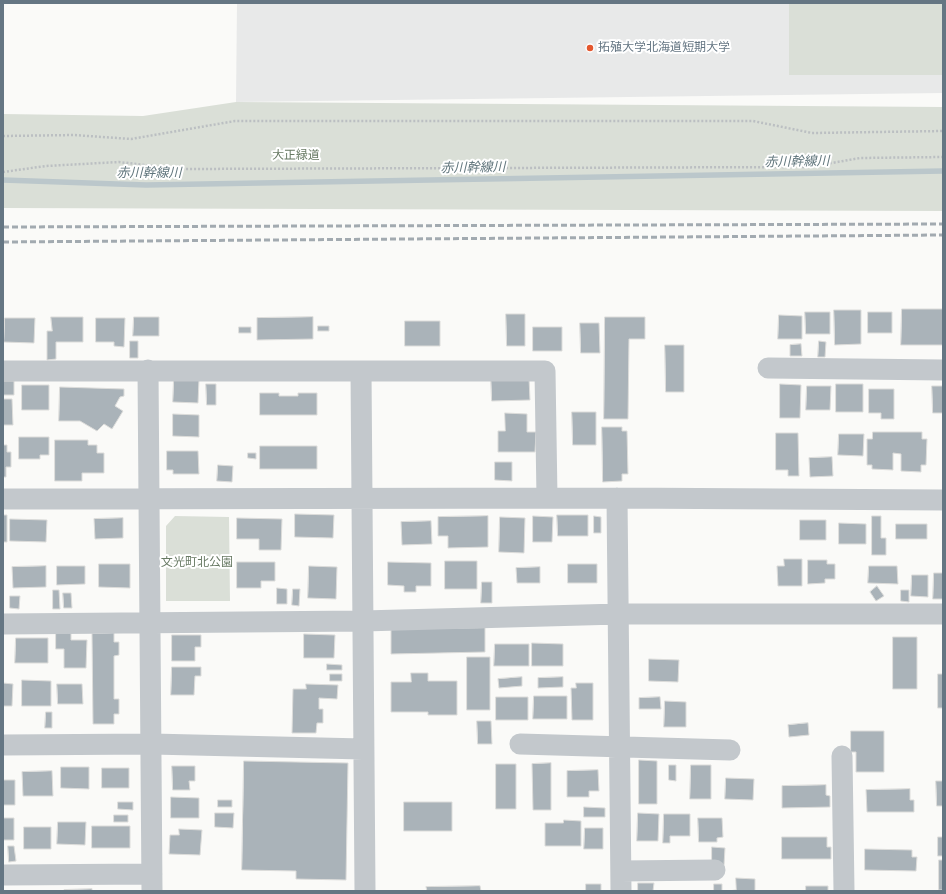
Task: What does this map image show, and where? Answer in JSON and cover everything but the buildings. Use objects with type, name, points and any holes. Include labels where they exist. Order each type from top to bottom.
[{"type":"street","points":[[768,368],[943,370]]},
{"type":"street","points":[[3,874],[152,882],[148,370]]},
{"type":"street","points":[[3,371],[545,371],[547,498]]},
{"type":"street","points":[[361,372],[365,891]]},
{"type":"street","points":[[3,499],[617,498],[943,500]]},
{"type":"street","points":[[617,498],[621,881],[715,870]]},
{"type":"street","points":[[3,624],[151,624],[363,621],[619,614],[943,614]]},
{"type":"street","points":[[3,745],[152,744],[363,749]]},
{"type":"street","points":[[520,744],[730,750]]},
{"type":"street","points":[[842,756],[844,891]]},
{"type":"path","points":[[3,136],[74,135],[131,140],[235,121],[753,121],[812,133],[943,131]]},
{"type":"path","points":[[3,172],[46,166],[119,162],[179,169],[809,167],[860,158],[943,157]]},
{"type":"shaded area","name":"拓殖大学北海道短期大学","points":[[237,3],[943,3],[943,93],[236,102]]},
{"type":"green space","points":[[789,3],[943,3],[943,75],[789,75]]},
{"type":"green space","name":"大正緑道","points":[[236,102],[943,107],[943,211],[3,208],[3,114],[143,116]]},
{"type":"green space","name":"文光町北公園","points":[[175,516],[229,517],[230,601],[166,601],[166,526]]},
{"type":"waterway","name":"赤川幹線川","points":[[3,180],[146,185],[943,171]]},
{"type":"railway","points":[[3,227],[943,224]]},
{"type":"railway","points":[[3,242],[943,235]]},
{"type":"place","name":"拓殖大学北海道短期大学","points":[[590,48]]}]
